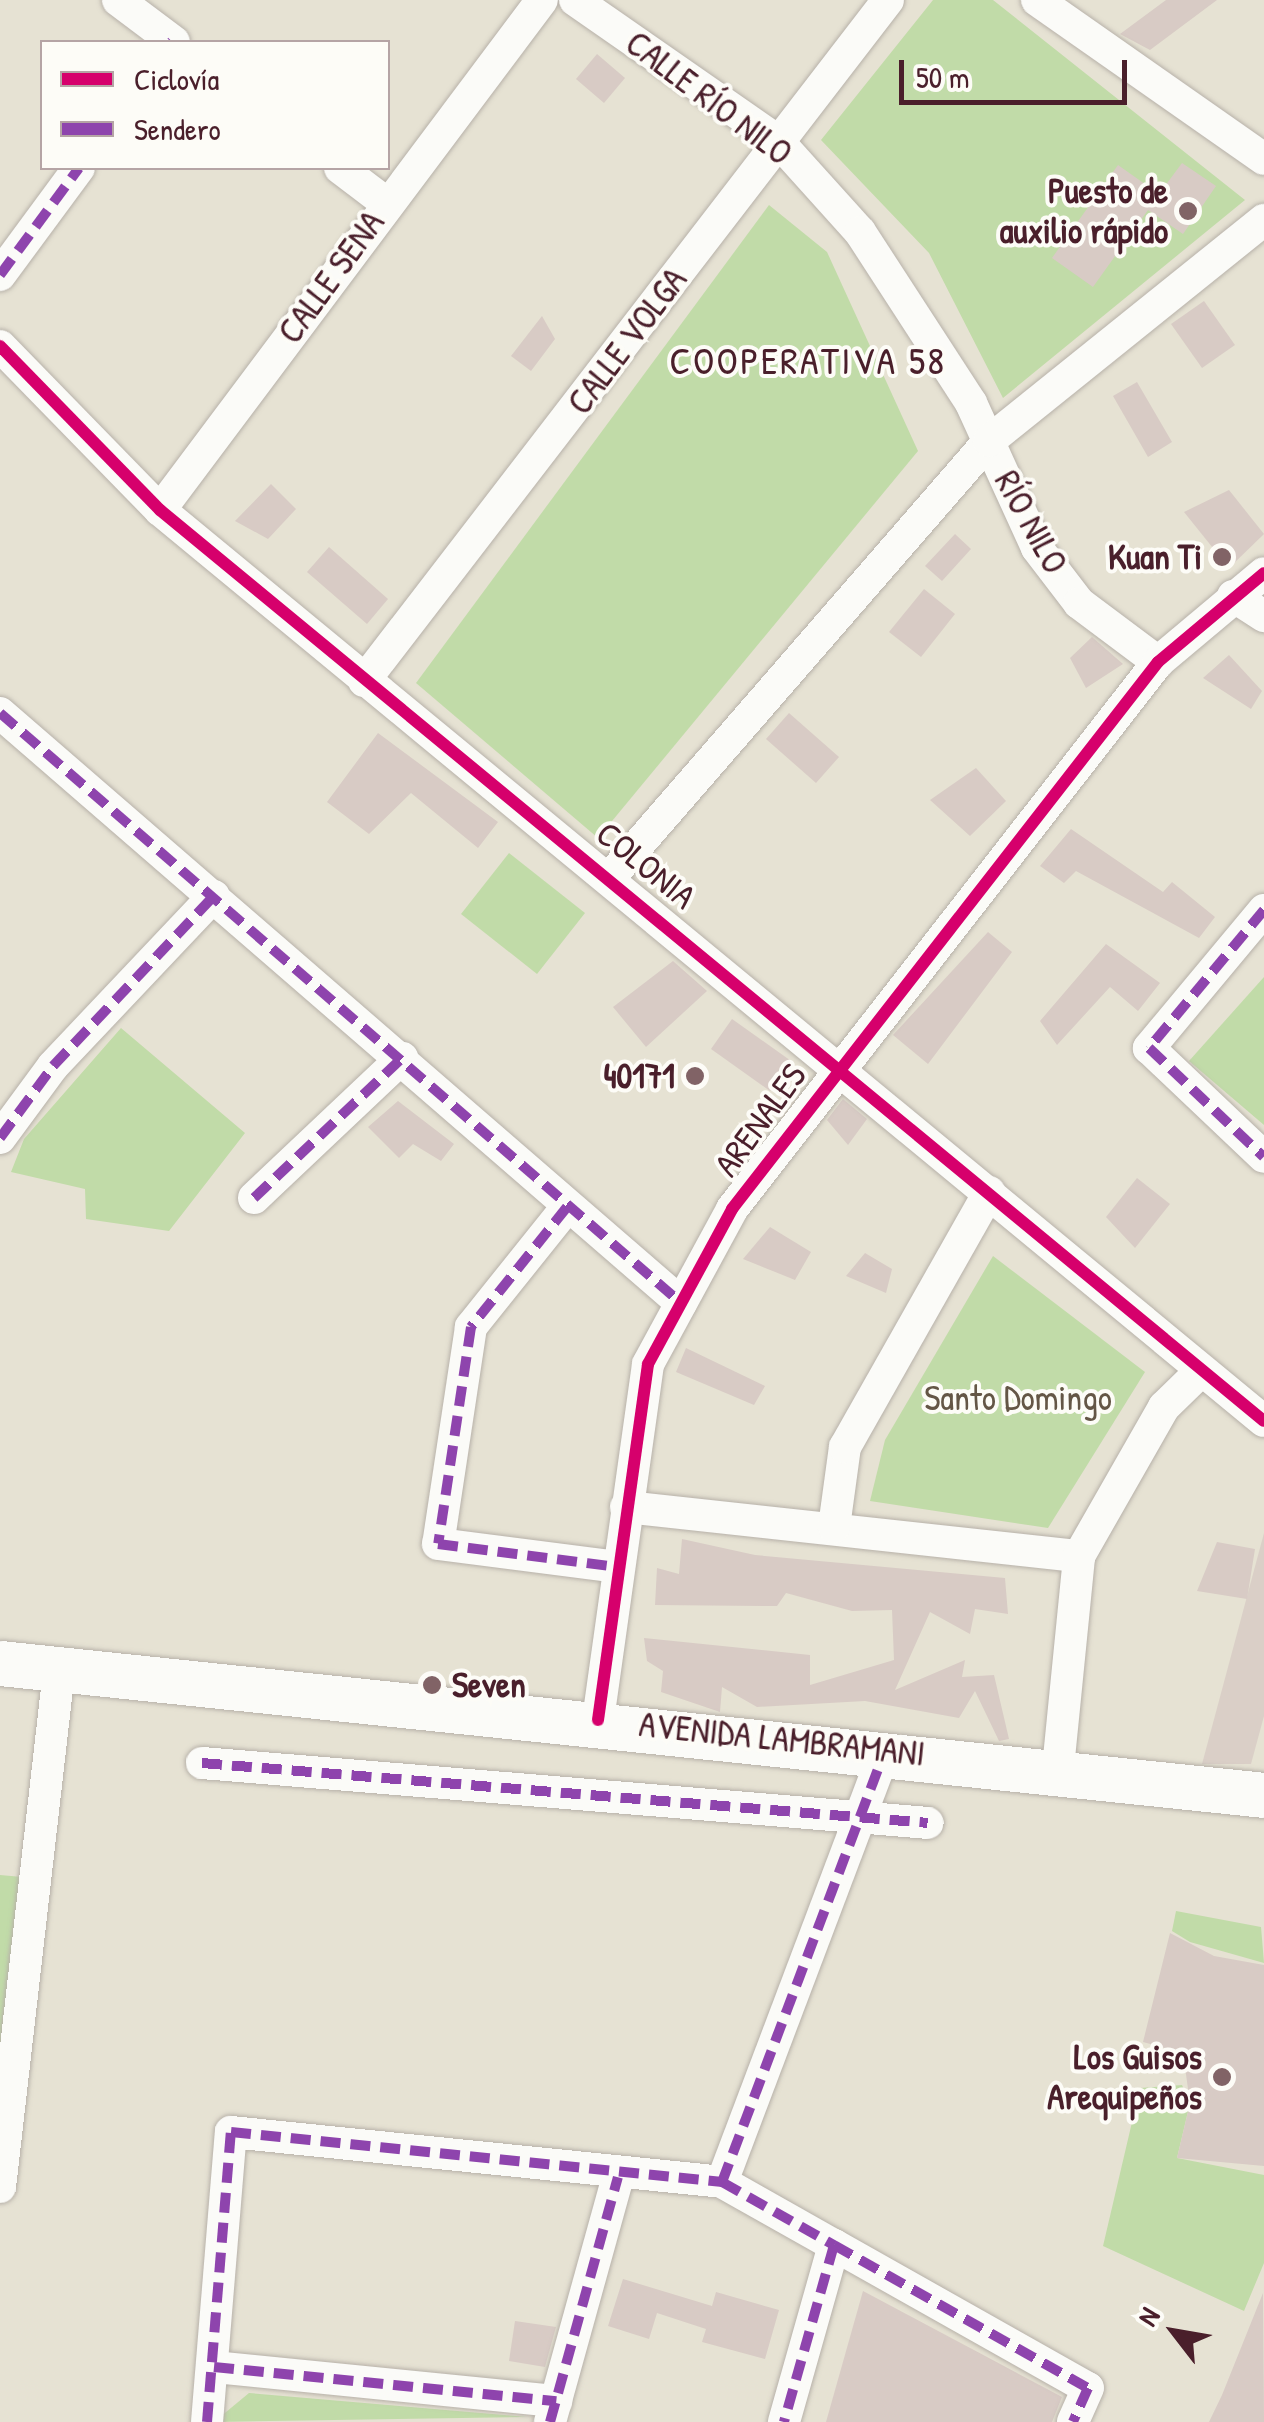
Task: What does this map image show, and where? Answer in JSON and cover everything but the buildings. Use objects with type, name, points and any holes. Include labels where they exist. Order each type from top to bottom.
[{"type":"main road","name":"AVENIDA LAMBRAMANI","points":[[0,1663],[1058,1768],[1264,1795]]},
{"type":"street","points":[[118,0],[170,40]]},
{"type":"street","name":"CALLE SENA","points":[[160,510],[385,202],[542,0]]},
{"type":"street","name":"CALLE RÍO NILO","points":[[574,0],[778,142],[860,232],[971,402]]},
{"type":"street","name":"CALLE VOLGA","points":[[364,681],[888,0]]},
{"type":"street","points":[[1037,0],[1264,159]]},
{"type":"street","points":[[0,275],[78,170]]},
{"type":"street","points":[[343,170],[385,202]]},
{"type":"street","points":[[612,875],[988,441],[1264,220]]},
{"type":"street","name":"COLONIA","points":[[0,346],[160,510],[364,681],[612,875],[1198,1373],[1264,1422]]},
{"type":"street","name":"RÍO NILO","points":[[971,402],[1038,548],[1079,603],[1158,662]]},
{"type":"street","name":"ARENALES","points":[[598,1720],[648,1364],[732,1209],[838,1064],[1158,662],[1264,573]]},
{"type":"street","points":[[1232,596],[1264,616]]},
{"type":"street","points":[[0,713],[681,1303]]},
{"type":"street","points":[[0,1138],[20,1104],[214,896]]},
{"type":"street","points":[[1264,910],[1149,1048],[1264,1157]]},
{"type":"street","points":[[254,1198],[402,1058]]},
{"type":"street","points":[[834,1526],[845,1447],[989,1192]]},
{"type":"street","points":[[567,1207],[471,1327],[438,1544],[617,1567]]},
{"type":"street","points":[[1058,1768],[1079,1556],[1164,1407],[1198,1373]]},
{"type":"street","points":[[626,1507],[834,1526],[1079,1556]]},
{"type":"street","points":[[0,2187],[6,2096],[58,1670]]},
{"type":"street","points":[[722,2182],[885,1751]]},
{"type":"street","points":[[202,1763],[928,1823]]},
{"type":"street","points":[[207,2422],[231,2132],[618,2177],[722,2182],[1088,2388],[1073,2422]]},
{"type":"street","points":[[214,2367],[553,2412],[618,2177]]},
{"type":"street","points":[[784,2422],[834,2245]]},
{"type":"shaded area","points":[[1264,1533],[1264,1716],[1251,1764],[1202,1764]]},
{"type":"green space","points":[[933,0],[993,0],[1245,200],[1003,398],[929,253],[821,140]]},
{"type":"green space","points":[[769,205],[827,252],[918,451],[598,838],[416,683]]},
{"type":"green space","points":[[509,853],[585,913],[537,974],[461,914]]},
{"type":"green space","points":[[1264,977],[1264,1125],[1189,1061]]},
{"type":"green space","points":[[121,1028],[245,1133],[169,1231],[86,1219],[85,1189],[11,1172],[24,1139]]},
{"type":"green space","name":"Santo Domingo","points":[[993,1256],[1145,1372],[1048,1528],[870,1501],[885,1440]]},
{"type":"green space","points":[[0,1875],[33,1878],[0,2075]]},
{"type":"green space","points":[[1176,1911],[1261,1927],[1264,1963],[1190,1942],[1172,1931]]},
{"type":"green space","points":[[1182,2085],[1190,2103],[1177,2158],[1264,2175],[1264,2263],[1244,2311],[1103,2246],[1140,2088]]},
{"type":"green space","points":[[249,2393],[527,2417],[214,2422]]},
{"type":"marked path","points":[[0,275],[78,170]]},
{"type":"marked path","points":[[0,713],[681,1303]]},
{"type":"marked path","points":[[0,1138],[53,1066],[214,896]]},
{"type":"marked path","points":[[1264,910],[1149,1048],[1264,1157]]},
{"type":"marked path","points":[[254,1198],[402,1058]]},
{"type":"marked path","points":[[567,1207],[471,1327],[438,1544],[617,1567]]},
{"type":"marked path","points":[[722,2182],[885,1751]]},
{"type":"marked path","points":[[202,1763],[928,1823]]},
{"type":"marked path","points":[[207,2422],[231,2132],[722,2182],[834,2245],[784,2422]]},
{"type":"marked path","points":[[550,2422],[618,2177]]},
{"type":"marked path","points":[[834,2245],[1088,2388],[1073,2422]]},
{"type":"marked path","points":[[214,2367],[556,2401]]},
{"type":"cycle path","points":[[0,346],[160,510],[1264,1421]]},
{"type":"cycle path","points":[[598,1720],[648,1364],[732,1209],[1158,662],[1264,573]]},
{"type":"place","name":"Puesto de auxilio rápido","points":[[1188,211]]},
{"type":"place","name":"Kuan Ti","points":[[1222,557]]},
{"type":"place","name":"40171","points":[[695,1076]]},
{"type":"place","name":"Seven","points":[[432,1685]]},
{"type":"place","name":"Los Guisos Arequipeños","points":[[1222,2077]]},
{"type":"district","name":"COOPERATIVA 58","points":[[808,361]]}]
